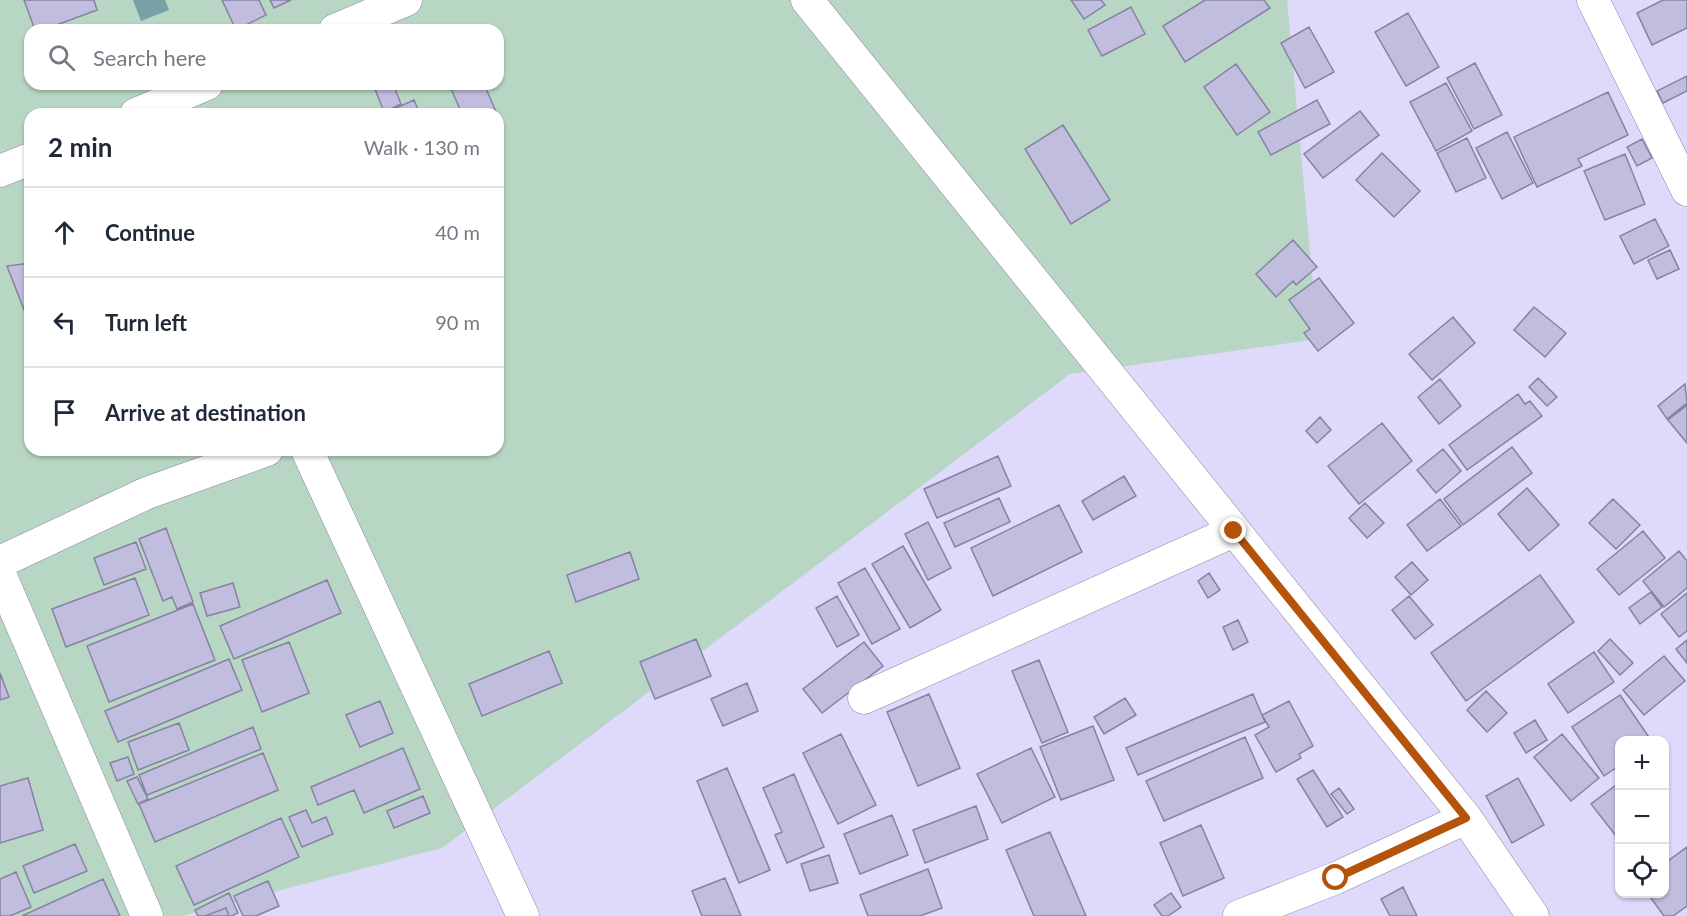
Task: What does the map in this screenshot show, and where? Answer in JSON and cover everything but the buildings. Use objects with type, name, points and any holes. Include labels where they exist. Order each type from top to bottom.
[{"type":"street","points":[[349,24],[406,0]]},
{"type":"street","points":[[807,0],[1466,818],[1533,916]]},
{"type":"street","points":[[1593,0],[1687,190]]},
{"type":"street","points":[[150,108],[193,90]]},
{"type":"street","points":[[0,171],[24,161]]},
{"type":"street","points":[[0,562],[147,493],[250,456]]},
{"type":"street","points":[[310,456],[523,916]]},
{"type":"street","points":[[864,698],[1234,531]]},
{"type":"street","points":[[0,574],[147,916]]},
{"type":"street","points":[[1239,916],[1336,878],[1466,818]]},
{"type":"shaded area","points":[[0,0],[1287,0],[1318,339],[1070,374],[442,848],[181,916],[0,916]]},
{"type":"shaded area","points":[[133,0],[165,0],[169,10],[141,21]]},
{"type":"route","points":[[1234,531],[1466,818],[1336,878]]}]
